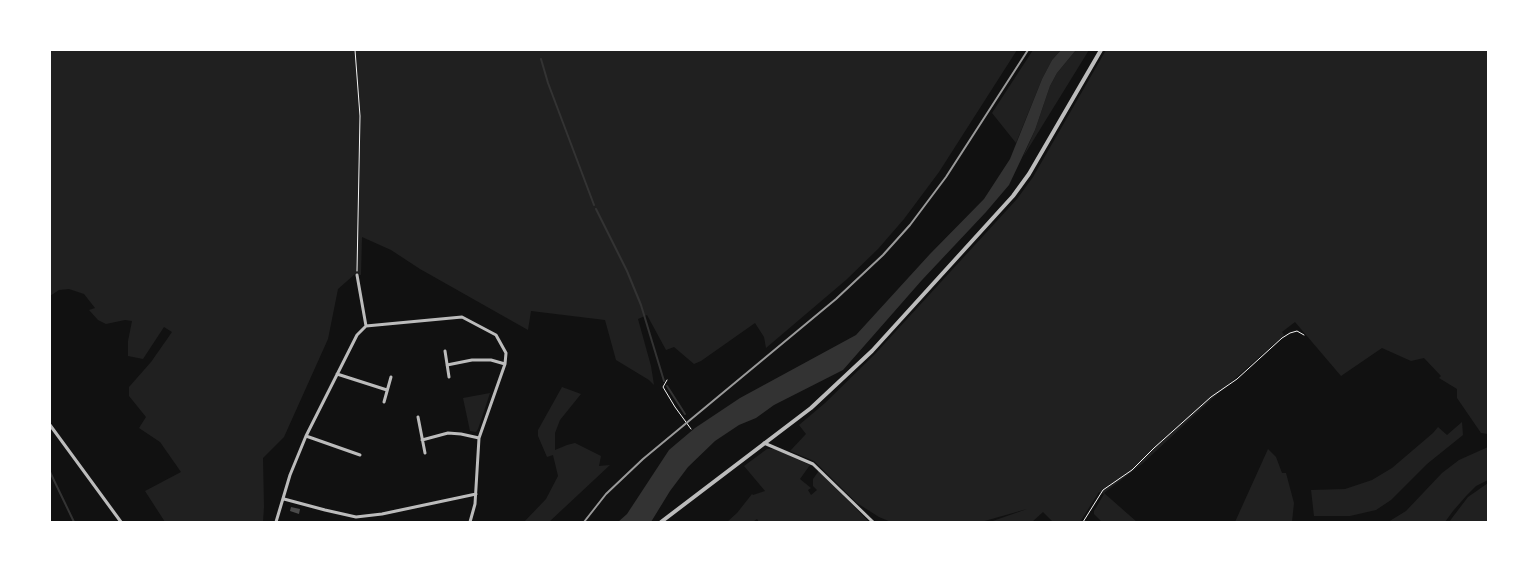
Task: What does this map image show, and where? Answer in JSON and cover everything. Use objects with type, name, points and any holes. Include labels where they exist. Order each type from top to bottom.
[{"type":"street","points":[[661,522],[811,408],[872,351],[1013,196],[1029,174],[1101,50]]},
{"type":"street","points":[[357,275],[366,326]]},
{"type":"street","points":[[276,522],[290,475],[306,436],[358,335],[366,326],[462,317],[496,335],[506,353],[505,364],[479,438],[475,504],[470,522]]},
{"type":"street","points":[[445,351],[449,377]]},
{"type":"street","points":[[448,365],[472,360],[490,360],[505,364]]},
{"type":"street","points":[[337,374],[387,390]]},
{"type":"street","points":[[384,402],[391,378]]},
{"type":"street","points":[[418,417],[425,453]]},
{"type":"street","points":[[50,425],[121,522]]},
{"type":"street","points":[[422,440],[448,433],[479,438]]},
{"type":"street","points":[[306,436],[360,455]]},
{"type":"street","points":[[764,443],[813,464],[873,522]]},
{"type":"street","points":[[284,499],[356,517],[382,514],[476,494]]},
{"type":"path","points":[[356,50],[360,116],[357,275]]},
{"type":"path","points":[[1083,522],[1103,490],[1132,470],[1211,397],[1237,380],[1286,336],[1297,331],[1304,335]]},
{"type":"path","points":[[667,380],[663,387],[691,429]]},
{"type":"shaded area","points":[[50,50],[1017,50],[939,172],[904,219],[878,249],[846,280],[766,348],[764,337],[755,323],[694,364],[674,347],[666,350],[647,315],[638,319],[651,366],[654,385],[616,360],[605,320],[531,311],[528,330],[420,269],[391,250],[362,237],[361,275],[355,274],[338,289],[328,339],[284,437],[263,458],[263,522],[165,522],[145,491],[181,472],[160,442],[139,428],[146,417],[129,396],[129,387],[151,362],[172,332],[164,327],[143,359],[128,356],[128,341],[132,321],[125,320],[106,324],[98,320],[89,310],[95,308],[84,294],[69,289],[59,290],[50,296]]},
{"type":"shaded area","points":[[1033,50],[1061,50],[1052,60],[1042,79],[1016,143],[992,113]]},
{"type":"shaded area","points":[[1061,50],[1076,50],[1057,73],[1050,86],[1035,130],[1009,185],[843,370],[774,405],[756,418],[739,425],[715,441],[688,467],[670,491],[651,522],[618,522],[627,514],[669,450],[695,428],[740,398],[856,335],[930,254],[984,199],[1010,159],[1042,79],[1052,60]]},
{"type":"shaded area","points":[[1076,50],[1089,50],[1023,157],[1035,130],[1050,86],[1057,73]]},
{"type":"shaded area","points":[[1106,50],[1488,50],[1488,434],[1481,433],[1457,398],[1457,389],[1439,378],[1441,376],[1424,358],[1411,361],[1382,348],[1341,376],[1295,322],[1282,332],[1284,335],[1142,464],[1104,493],[1137,522],[1102,522],[1094,514],[1104,494],[1099,492],[1080,522],[1053,522],[1043,512],[1032,522],[990,522],[1027,509],[981,522],[891,522],[857,503],[814,461],[790,451],[806,434],[799,425],[825,403],[875,354],[1017,199],[1033,177]]},
{"type":"shaded area","points":[[562,387],[581,394],[560,420],[555,433],[555,450],[575,443],[601,456],[599,466],[610,465],[549,522],[524,522],[546,499],[558,476],[553,455],[547,457],[538,436],[538,430]]},
{"type":"shaded area","points":[[490,393],[478,429],[476,432],[470,431],[463,398]]},
{"type":"shaded area","points":[[1462,422],[1463,435],[1427,464],[1391,500],[1376,510],[1350,516],[1314,516],[1311,490],[1345,489],[1372,480],[1392,468],[1438,427],[1447,435]]},
{"type":"shaded area","points":[[1488,447],[1488,480],[1476,486],[1445,522],[1388,522],[1406,511],[1442,473],[1459,460]]},
{"type":"shaded area","points":[[767,449],[775,449],[810,465],[800,479],[811,488],[808,490],[811,495],[817,490],[813,486],[813,479],[818,470],[869,522],[759,522],[757,519],[753,522],[727,522],[752,494],[765,491],[744,466]]},
{"type":"shaded area","points":[[1268,449],[1276,457],[1282,473],[1286,473],[1294,503],[1292,522],[1235,522]]},
{"type":"shaded area","points":[[1488,483],[1488,522],[1449,522],[1468,497]]},
{"type":"building","points":[[291,507],[300,509],[299,514],[290,511]]},
{"type":"waterway","points":[[541,59],[548,83],[594,205]]},
{"type":"waterway","points":[[596,209],[627,271],[641,305],[664,381]]},
{"type":"waterway","points":[[667,386],[685,414]]},
{"type":"waterway","points":[[50,472],[74,522]]},
{"type":"railway","points":[[584,522],[606,494],[643,459],[836,299],[883,255],[910,225],[946,177],[1028,50]]}]
